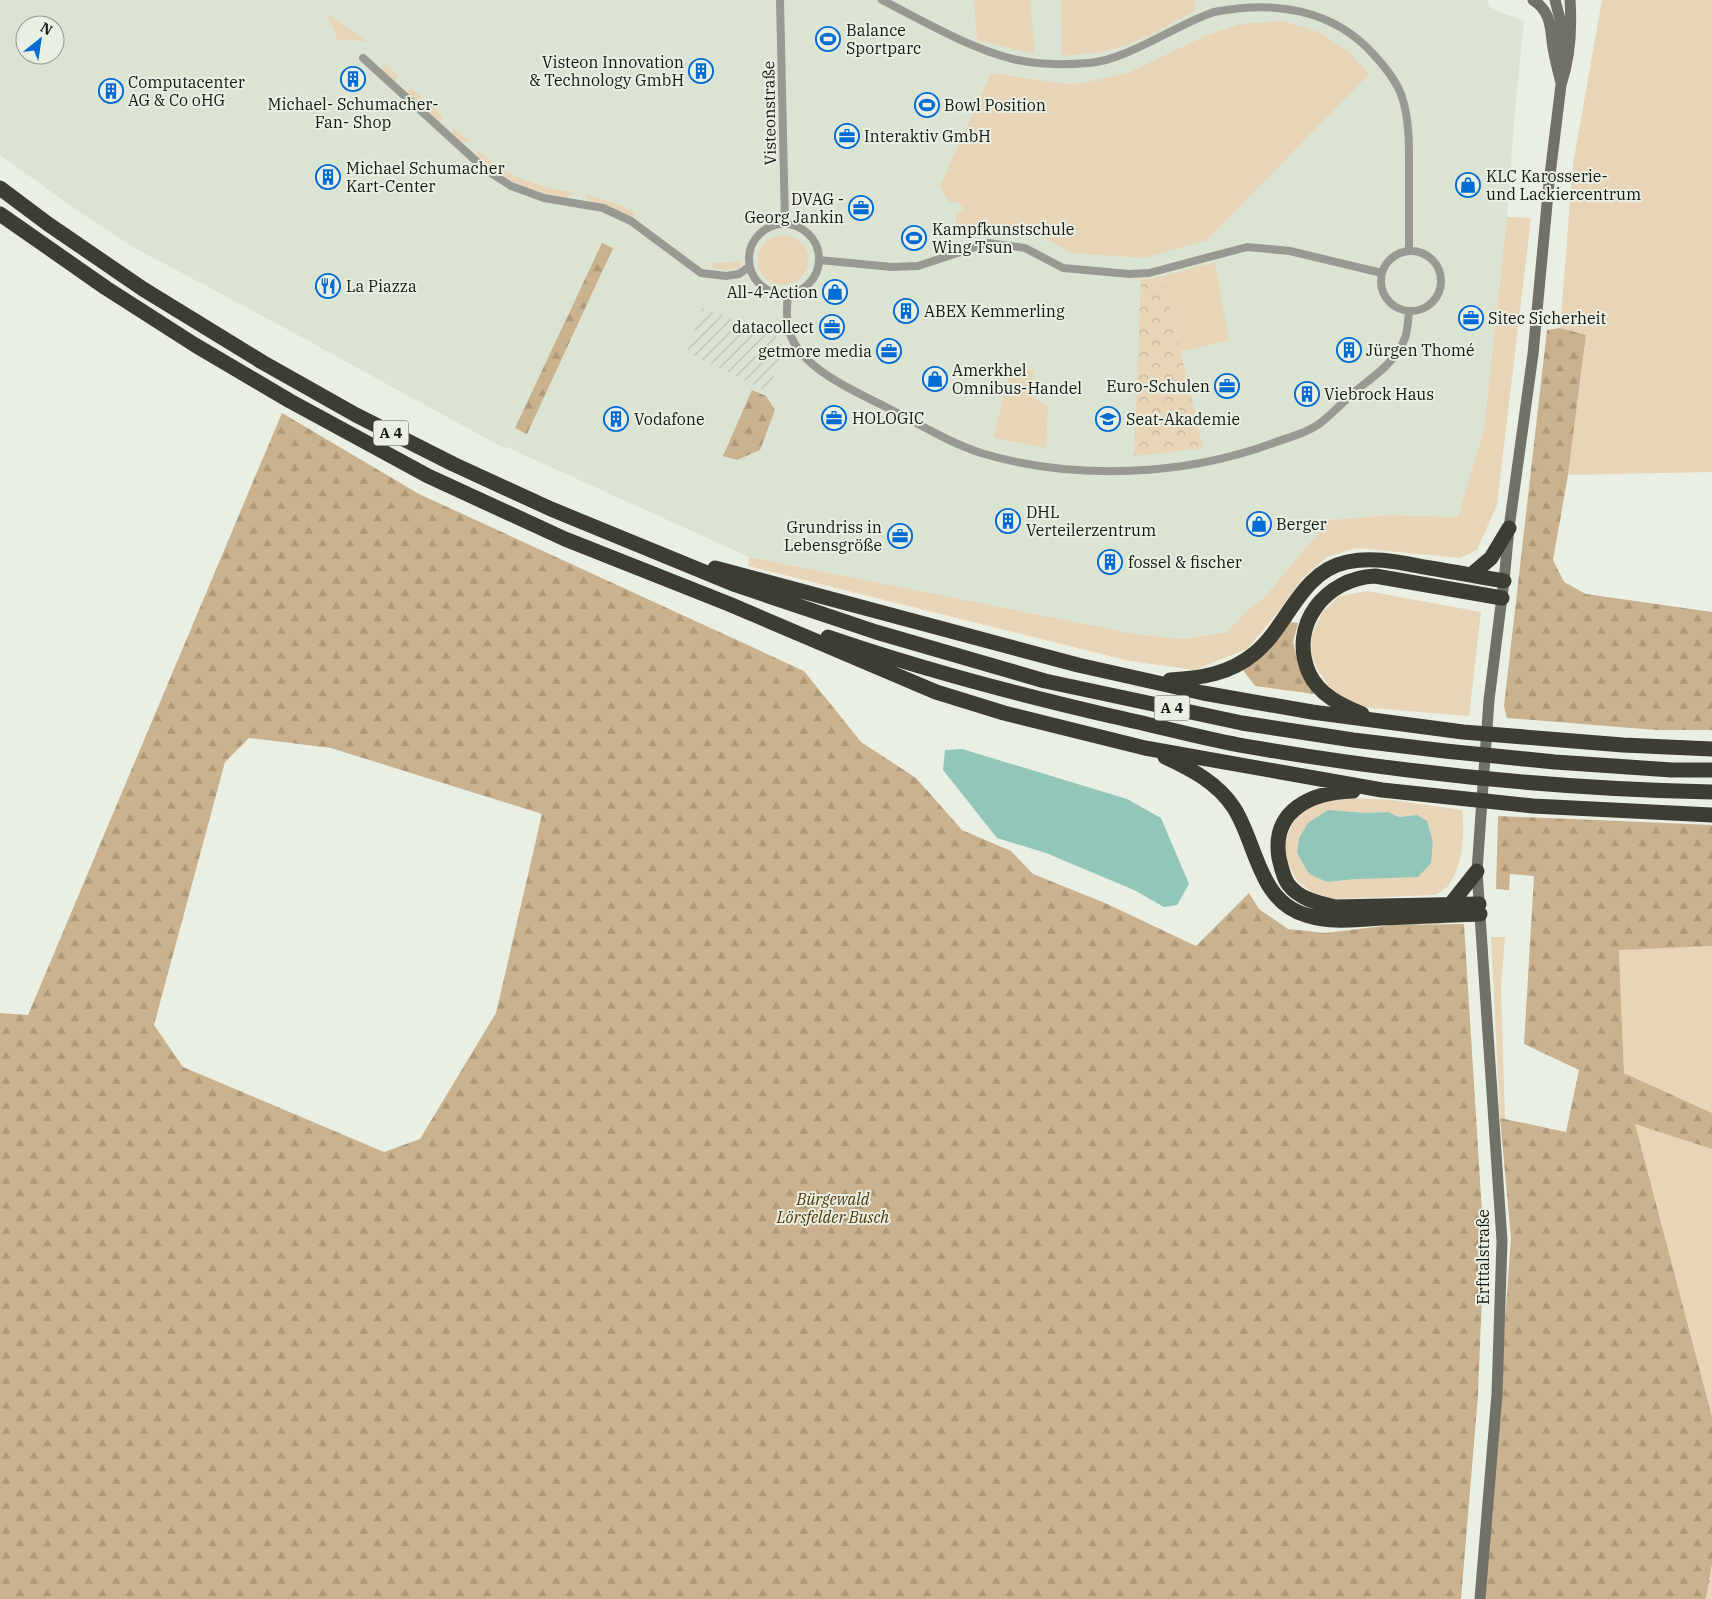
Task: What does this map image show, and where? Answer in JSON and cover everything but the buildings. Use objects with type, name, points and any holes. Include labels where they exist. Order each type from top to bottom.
[{"type":"highway","name":"A 4","points":[[0,188],[48,224],[144,289],[262,362],[356,415],[551,509],[736,586],[876,632],[1045,681],[1242,723],[1353,740],[1464,753],[1555,762],[1672,770],[1712,770]]},
{"type":"highway","name":"A 4","points":[[0,214],[106,288],[195,345],[290,401],[428,476],[565,539],[729,604],[874,653],[1026,696],[1237,745],[1391,769],[1492,780],[1712,792]]},
{"type":"highway","points":[[1471,575],[1491,558],[1509,528]]},
{"type":"highway","points":[[652,551],[1060,660],[1203,693],[1387,723],[1559,741],[1712,749]]},
{"type":"highway","points":[[1153,681],[1206,677],[1220,673],[1243,662],[1267,641],[1306,587],[1326,570],[1346,562],[1368,559],[1389,561],[1504,581]]},
{"type":"highway","points":[[1387,723],[1365,716],[1333,700],[1324,692],[1309,672],[1305,657],[1304,635],[1312,614],[1324,597],[1344,583],[1375,576],[1502,598]]},
{"type":"highway","points":[[729,604],[936,692],[1004,713],[1145,748],[1382,790],[1533,806],[1712,815]]},
{"type":"highway","points":[[1145,748],[1188,768],[1217,789],[1234,808],[1270,888],[1287,906],[1304,914],[1329,921],[1479,909]]},
{"type":"highway","points":[[1382,790],[1336,792],[1298,805],[1288,816],[1282,828],[1277,846],[1287,883],[1299,894],[1314,903],[1335,907],[1450,904],[1479,909]]},
{"type":"highway","points":[[1450,904],[1478,871]]},
{"type":"main road","points":[[1533,0],[1545,11],[1550,20],[1561,84]]},
{"type":"main road","points":[[1555,0],[1560,19],[1561,36],[1558,70]]},
{"type":"main road","points":[[1570,0],[1570,39]]},
{"type":"main road","points":[[1561,84],[1566,70],[1578,0]]},
{"type":"main road","name":"Erfttalstraße","points":[[1480,1599],[1497,1394],[1502,1241],[1479,909],[1478,871],[1481,811],[1487,723],[1509,528],[1533,354],[1561,84]]},
{"type":"street","name":"Visteonstraße","points":[[780,0],[785,224]]},
{"type":"street","points":[[882,0],[985,50],[1015,59],[1044,64],[1090,63],[1122,54],[1212,12],[1237,5],[1275,4],[1301,8],[1324,17],[1366,45],[1384,66],[1402,96],[1409,132],[1410,251]]},
{"type":"street","points":[[363,58],[486,170],[511,186],[544,198],[603,208],[631,222],[701,272],[726,276],[739,274],[749,267]]},
{"type":"street","points":[[785,224],[796,226],[813,240],[819,260],[817,270],[809,283],[797,292],[788,294],[777,294],[764,288],[753,276],[749,267],[751,246],[757,237],[770,228],[785,224]]},
{"type":"street","points":[[819,260],[892,267],[918,266],[988,243],[1025,248],[1063,268],[1129,274],[1150,273],[1247,247],[1290,251],[1382,273]]},
{"type":"street","points":[[1410,251],[1428,256],[1440,272],[1441,281],[1440,291],[1428,306],[1419,310],[1409,311],[1393,305],[1387,298],[1381,282],[1386,264],[1400,253],[1410,251]]},
{"type":"street","points":[[788,294],[788,326],[795,345],[806,360],[835,380],[958,444],[1026,464],[1072,470],[1130,470],[1184,466],[1253,451],[1300,434],[1318,424],[1393,360],[1405,338],[1409,311]]},
{"type":"shaded area","points":[[0,0],[1487,0],[1489,6],[1499,12],[1524,21],[1507,217],[1484,428],[1458,517],[1391,515],[1329,520],[1262,600],[1251,607],[1228,632],[1184,639],[1140,635],[749,557],[511,449],[498,445],[133,247],[71,206],[0,155]]},
{"type":"shaded area","points":[[702,308],[774,334],[783,347],[768,392],[687,352]]},
{"type":"green space","points":[[974,0],[1030,0],[1035,54],[977,40]]},
{"type":"green space","points":[[1061,0],[1194,0],[1195,11],[1127,45],[1103,51],[1062,56]]},
{"type":"green space","points":[[1602,0],[1712,0],[1712,472],[1568,475],[1586,336],[1560,328],[1573,164]]},
{"type":"green space","points":[[327,14],[368,41],[338,40]]},
{"type":"green space","points":[[1284,21],[1321,33],[1349,52],[1369,74],[1207,240],[1144,258],[1072,253],[1039,235],[1002,224],[965,231],[956,228],[956,214],[963,209],[959,202],[949,202],[940,186],[991,73],[1073,85],[1128,73],[1203,37],[1240,24]]},
{"type":"green space","points":[[385,64],[398,76],[395,81],[381,69]]},
{"type":"green space","points":[[411,88],[443,117],[439,122],[407,93]]},
{"type":"green space","points":[[453,127],[470,142],[461,142],[453,136]]},
{"type":"green space","points":[[476,149],[499,167],[521,179],[544,187],[573,192],[567,198],[530,189],[498,173],[477,157]]},
{"type":"green space","points":[[585,194],[636,212],[632,218],[604,205],[589,201]]},
{"type":"green space","points":[[1507,217],[1531,218],[1497,505],[1477,550],[1460,558],[1356,548],[1327,557],[1303,578],[1247,649],[1194,670],[1130,661],[748,566],[749,557],[1141,635],[1184,639],[1227,632],[1251,607],[1262,600],[1329,520],[1391,515],[1458,517],[1484,428]]},
{"type":"green space","points":[[778,235],[788,235],[801,242],[808,255],[808,265],[801,278],[788,285],[778,285],[769,281],[762,274],[758,265],[758,255],[762,246],[769,239]]},
{"type":"green space","points":[[602,243],[613,248],[527,434],[515,428]]},
{"type":"green space","points":[[740,261],[740,268],[726,270],[712,268],[713,263]]},
{"type":"green space","points":[[1215,262],[1229,340],[1181,352],[1163,276]]},
{"type":"green space","points":[[1163,276],[1203,448],[1134,456],[1141,280]]},
{"type":"green space","points":[[1560,328],[1586,335],[1568,475],[1553,560],[1564,582],[1586,594],[1712,612],[1712,730],[1656,730],[1507,718],[1504,706],[1547,330]]},
{"type":"green space","points":[[1010,368],[1034,370],[1030,395],[1048,407],[1046,448],[994,438]]},
{"type":"green space","points":[[752,390],[766,396],[775,410],[760,450],[737,460],[723,456]]},
{"type":"green space","name":"Bürgewald Lörsfelder Busch","points":[[282,413],[419,494],[804,671],[861,742],[916,778],[962,830],[1011,851],[1033,874],[1105,903],[1196,946],[1249,893],[1259,909],[1288,929],[1325,933],[1392,925],[1464,924],[1484,1244],[1478,1395],[1461,1599],[0,1599],[0,1013],[28,1015]],"holes":[[[249,738],[331,748],[542,814],[496,1013],[420,1139],[384,1152],[183,1067],[154,1025],[225,762]]]},
{"type":"green space","points":[[1367,591],[1481,612],[1469,716],[1360,707],[1333,692],[1317,669],[1311,652],[1312,634],[1322,613],[1339,596]]},
{"type":"green space","points":[[1289,622],[1298,623],[1293,642],[1299,668],[1314,694],[1255,686],[1243,670]]},
{"type":"green space","points":[[1354,798],[1392,800],[1462,810],[1462,850],[1457,869],[1448,886],[1435,895],[1334,899],[1312,892],[1298,882],[1286,860],[1286,841],[1291,826],[1304,809],[1324,800]],"holes":[[[1388,812],[1399,817],[1417,815],[1427,821],[1433,842],[1431,863],[1357,879],[1327,882],[1309,873],[1297,854],[1365,813]]]},
{"type":"green space","points":[[1498,816],[1712,825],[1712,946],[1619,950],[1624,1073],[1712,1113],[1712,1149],[1635,1124],[1712,1417],[1712,1565],[1706,1599],[1485,1599],[1511,1238],[1500,1118],[1566,1132],[1579,1070],[1524,1044],[1534,876],[1510,874],[1509,890],[1496,889]]},
{"type":"green space","points":[[1491,937],[1505,937],[1501,985],[1505,1120],[1500,1118]]},
{"type":"green space","points":[[1712,946],[1712,1113],[1624,1073],[1619,949]]},
{"type":"green space","points":[[1635,1124],[1712,1149],[1712,1560]]},
{"type":"green space","points":[[1712,1565],[1712,1599],[1706,1599]]},
{"type":"water","points":[[962,749],[1127,799],[1161,818],[1189,884],[1177,905],[1164,907],[1134,890],[1046,853],[997,838],[943,770],[945,750]]},
{"type":"water","points":[[1328,810],[1365,813],[1388,812],[1399,817],[1417,815],[1427,821],[1433,842],[1431,863],[1418,877],[1327,882],[1309,874],[1297,853],[1299,838],[1308,823]]},
{"type":"place","name":"Balance Sportparc","points":[[828,39]]},
{"type":"place","name":"Visteon Innovation & Technology GmbH","points":[[701,71]]},
{"type":"place","name":"Michael- Schumacher- Fan- Shop","points":[[353,79]]},
{"type":"place","name":"Computacenter AG & Co oHG","points":[[111,91]]},
{"type":"place","name":"Bowl Position","points":[[927,105]]},
{"type":"place","name":"Interaktiv GmbH","points":[[847,136]]},
{"type":"place","name":"Michael Schumacher Kart-Center","points":[[328,177]]},
{"type":"place","name":"KLC Karosserie- und Lackiercentrum","points":[[1468,185]]},
{"type":"place","name":"DVAG - Georg Jankin","points":[[861,208]]},
{"type":"place","name":"Kampfkunstschule Wing Tsun","points":[[914,238]]},
{"type":"place","name":"La Piazza","points":[[328,286]]},
{"type":"place","name":"All-4-Action","points":[[835,292]]},
{"type":"place","name":"ABEX Kemmerling","points":[[906,311]]},
{"type":"place","name":"Sitec Sicherheit","points":[[1471,318]]},
{"type":"place","name":"datacollect","points":[[832,327]]},
{"type":"place","name":"Jürgen Thomé","points":[[1349,350]]},
{"type":"place","name":"getmore media","points":[[889,351]]},
{"type":"place","name":"Amerkhel Omnibus-Handel","points":[[935,379]]},
{"type":"place","name":"Euro-Schulen","points":[[1227,386]]},
{"type":"place","name":"Viebrock Haus","points":[[1307,394]]},
{"type":"place","name":"HOLOGIC","points":[[834,418]]},
{"type":"place","name":"Vodafone","points":[[616,419]]},
{"type":"place","name":"Seat-Akademie","points":[[1108,419]]},
{"type":"place","name":"DHL Verteilerzentrum","points":[[1008,521]]},
{"type":"place","name":"Berger","points":[[1259,524]]},
{"type":"place","name":"Grundriss in Lebensgröße","points":[[900,536]]},
{"type":"place","name":"fossel & fischer","points":[[1110,562]]}]
